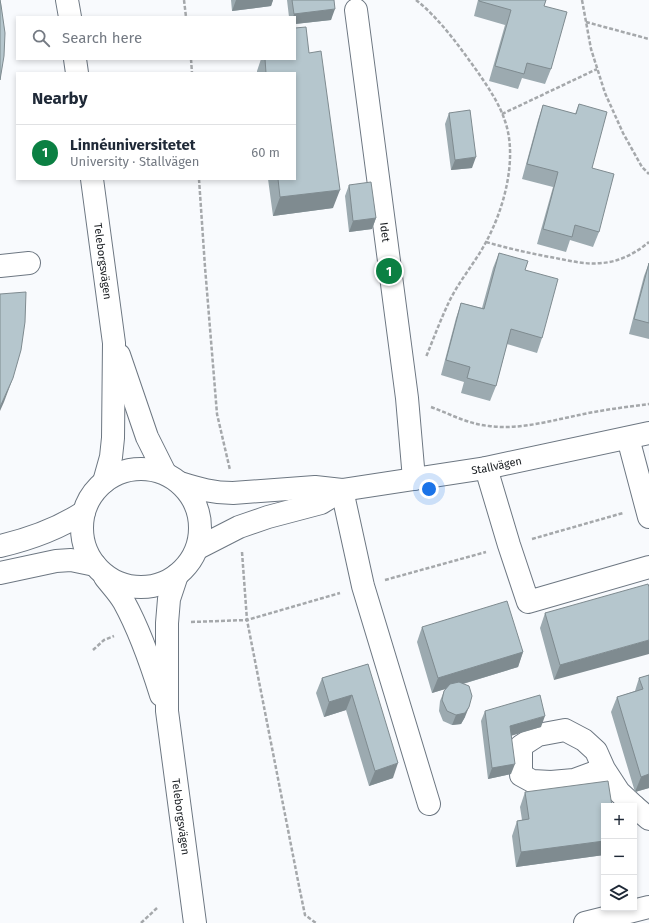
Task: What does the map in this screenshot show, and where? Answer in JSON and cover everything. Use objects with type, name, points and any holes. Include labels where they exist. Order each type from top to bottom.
[{"type":"main road","points":[[67,0],[70,16]]},
{"type":"main road","name":"Idet","points":[[356,10],[407,398],[414,479]]},
{"type":"main road","points":[[75,60],[77,72]]},
{"type":"main road","name":"Teleborgsvägen","points":[[92,180],[114,343],[113,438],[111,456],[104,482]]},
{"type":"main road","points":[[0,266],[29,263]]},
{"type":"main road","name":"Teleborgsvägen","points":[[114,343],[147,437],[172,478]]},
{"type":"main road","name":"Stallvägen","points":[[172,478],[209,492],[233,493],[315,487],[342,490],[486,468],[649,433]]},
{"type":"main road","points":[[628,438],[648,511]]},
{"type":"main road","points":[[486,468],[528,602],[649,567]]},
{"type":"main road","points":[[0,572],[56,561],[70,560],[98,569],[119,583],[139,587],[169,581],[188,566],[198,548],[201,527],[199,514],[192,497],[172,478],[147,469],[119,472],[104,482],[91,495],[84,512],[82,527],[83,542],[89,556],[98,569]]},
{"type":"main road","points":[[342,490],[363,586],[429,804]]},
{"type":"main road","name":"Stallvägen","points":[[198,548],[239,527],[268,517],[321,503],[342,490]]},
{"type":"main road","points":[[0,546],[38,536],[84,512]]},
{"type":"main road","name":"Teleborgsvägen","points":[[98,569],[123,600],[149,657],[167,711]]},
{"type":"main road","name":"Teleborgsvägen","points":[[178,575],[169,599],[167,623],[167,711],[195,923]]},
{"type":"main road","points":[[604,769],[619,792],[631,803]]},
{"type":"main road","points":[[637,809],[649,819]]},
{"type":"main road","points":[[585,923],[649,907]]},
{"type":"path","points":[[184,0],[186,16]]},
{"type":"path","points":[[416,0],[448,32],[496,99],[506,122],[510,149],[507,181],[501,207],[486,242],[448,303],[425,362]]},
{"type":"path","points":[[582,0],[591,49],[605,93],[623,133],[642,167],[649,174]]},
{"type":"path","points":[[586,22],[649,39]]},
{"type":"path","points":[[191,60],[192,72]]},
{"type":"path","points":[[502,114],[597,69]]},
{"type":"path","points":[[199,180],[204,267],[217,414],[231,476],[233,493]]},
{"type":"path","points":[[486,242],[514,250],[576,262],[602,263],[620,259],[640,249],[649,242]]},
{"type":"path","points":[[407,398],[460,419],[489,426],[514,426],[545,423],[580,415],[649,404]]},
{"type":"path","points":[[247,620],[509,545],[648,511]]},
{"type":"path","points":[[239,527],[242,544],[247,620],[306,915],[316,923]]},
{"type":"path","points":[[141,923],[157,908]]},
{"type":"building","points":[[0,0],[5,33],[4,56],[0,80]]},
{"type":"building","points":[[292,0],[334,0],[335,9],[294,14]]},
{"type":"building","points":[[479,0],[546,0],[544,6],[567,12],[551,69],[527,63],[524,74],[495,66],[511,10]]},
{"type":"building","points":[[306,27],[309,53],[321,51],[340,190],[280,197],[278,180],[296,180],[296,72],[266,72],[265,60],[296,60],[296,28]]},
{"type":"building","points":[[579,104],[607,112],[592,168],[614,174],[599,232],[575,225],[572,237],[543,229],[558,172],[527,164],[543,105],[576,114]]},
{"type":"building","points":[[470,110],[476,157],[455,160],[449,113]]},
{"type":"building","points":[[371,182],[376,218],[353,221],[349,185]]},
{"type":"building","points":[[499,253],[528,261],[525,270],[558,279],[542,338],[511,329],[496,386],[467,378],[470,367],[446,360],[461,303],[484,309]]},
{"type":"building","points":[[649,263],[649,323],[634,319]]},
{"type":"building","points":[[26,292],[25,322],[21,350],[13,378],[0,407],[0,294]]},
{"type":"building","points":[[648,584],[649,640],[560,665],[545,613]]},
{"type":"building","points":[[507,601],[523,652],[438,678],[422,627]]},
{"type":"building","points":[[368,664],[398,763],[375,771],[352,695],[329,702],[322,678]]},
{"type":"building","points":[[649,675],[649,774],[641,777],[617,697],[643,689],[639,678]]},
{"type":"building","points":[[459,682],[469,686],[472,696],[469,707],[465,713],[456,715],[447,711],[442,700],[444,691],[450,684]]},
{"type":"building","points":[[540,695],[545,716],[510,726],[515,764],[492,768],[485,711]]},
{"type":"building","points":[[608,781],[612,803],[601,803],[601,841],[521,852],[517,821],[529,819],[525,792]]},
{"type":"place","name":"Linnéuniversitetet","points":[[389,271]]}]
